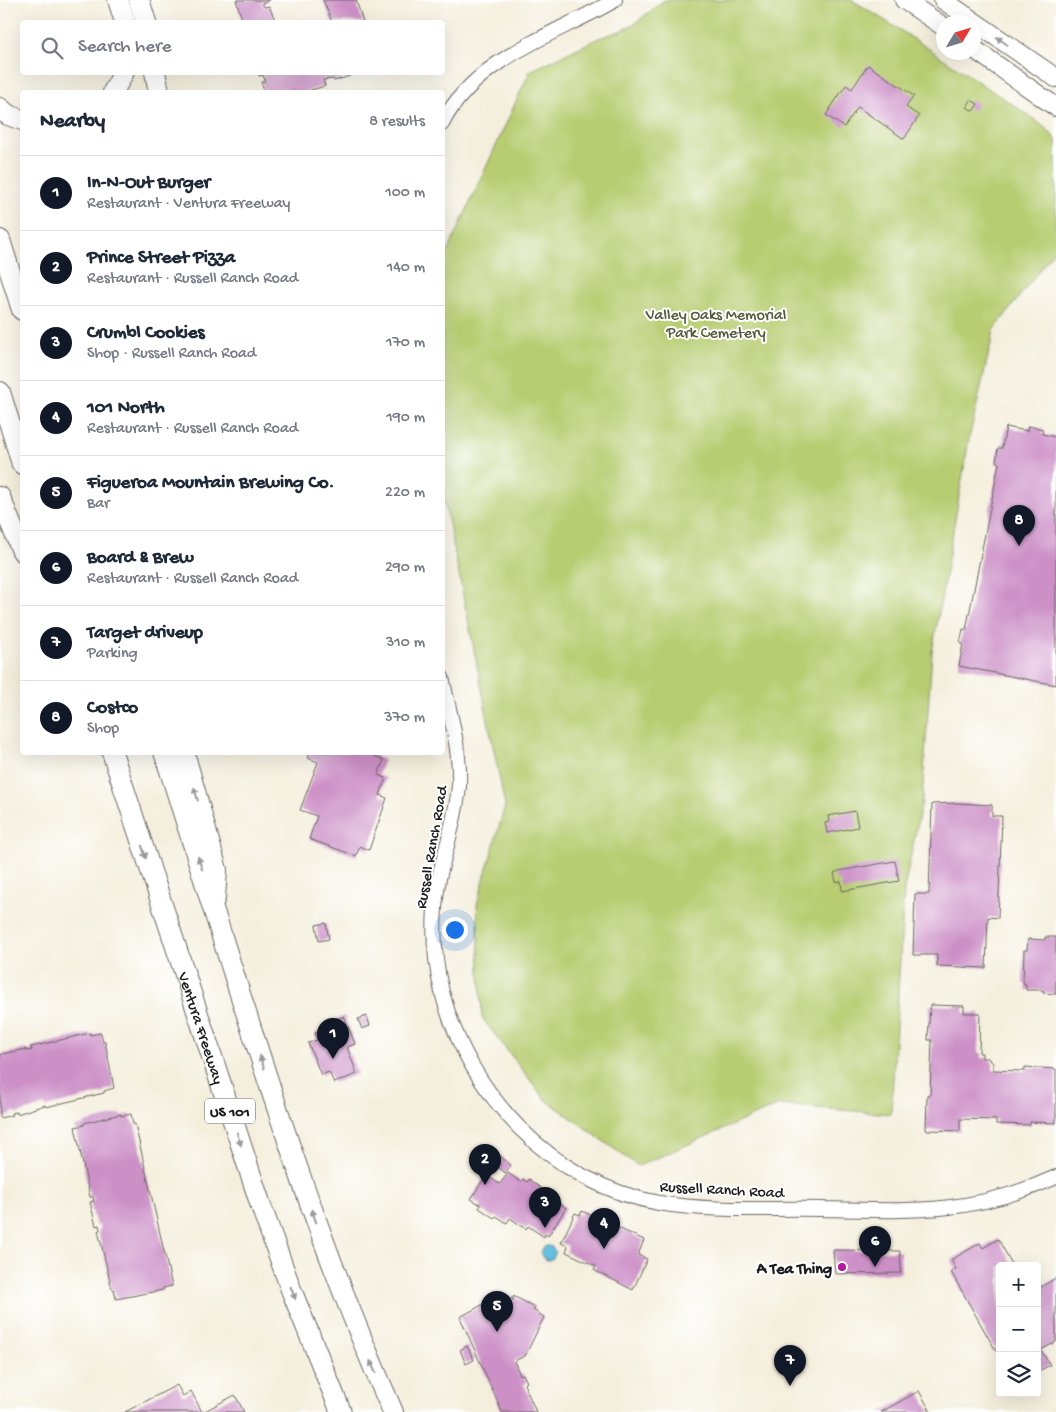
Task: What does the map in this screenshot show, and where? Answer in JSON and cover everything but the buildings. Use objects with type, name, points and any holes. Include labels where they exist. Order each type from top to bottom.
[{"type":"highway","points":[[118,0],[124,20]]},
{"type":"highway","points":[[139,0],[145,20]]},
{"type":"highway","points":[[114,90],[122,75]]},
{"type":"highway","points":[[156,75],[159,90]]},
{"type":"highway","points":[[0,108],[8,115],[20,119]]},
{"type":"highway","points":[[0,240],[20,304]]},
{"type":"highway","points":[[0,392],[20,457]]},
{"type":"highway","points":[[0,497],[20,546]]},
{"type":"highway","points":[[107,755],[129,806]]},
{"type":"highway","name":"Ventura Freeway","points":[[113,755],[264,1214],[292,1292],[342,1412]]},
{"type":"highway","name":"US 101","points":[[165,755],[282,1125],[331,1263],[393,1412]]},
{"type":"highway","points":[[185,755],[217,870],[214,910]]},
{"type":"main road","points":[[904,0],[936,22]]},
{"type":"main road","points":[[943,0],[1056,78]]},
{"type":"main road","points":[[981,54],[1056,107]]},
{"type":"main road","points":[[994,63],[1006,58],[1011,60],[1056,91]]},
{"type":"street","points":[[445,120],[460,98],[495,66],[512,54],[615,0]]},
{"type":"street","name":"Russell Ranch Road","points":[[445,691],[458,754],[459,782],[456,811],[435,905],[437,967],[451,1021],[469,1063],[489,1094],[530,1139],[560,1162],[620,1192],[660,1203],[717,1208],[920,1211],[965,1206],[998,1198],[1056,1177]]},
{"type":"green space","name":"Valley Oaks Memorial Park Cemetery","points":[[664,0],[852,0],[936,53],[936,60],[946,60],[1026,113],[1056,139],[1056,248],[994,330],[969,439],[932,652],[922,801],[904,889],[891,1114],[779,1105],[638,1166],[545,1099],[482,1018],[477,904],[505,806],[445,504],[445,257],[530,71],[599,38],[623,30],[637,22]]},
{"type":"water","points":[[545,1246],[551,1246],[555,1253],[551,1260],[545,1260],[541,1256],[541,1250]]},
{"type":"place","name":"Costco","points":[[1019,546]]},
{"type":"place","name":"In-N-Out Burger","points":[[333,1059]]},
{"type":"place","name":"Prince Street Pizza","points":[[485,1185]]},
{"type":"place","name":"Crumbl Cookies","points":[[545,1228]]},
{"type":"place","name":"101 North","points":[[604,1249]]},
{"type":"place","name":"A Tea Thing","points":[[842,1267]]},
{"type":"place","name":"Board & Brew","points":[[875,1267]]},
{"type":"place","name":"Figueroa Mountain Brewing Co.","points":[[497,1332]]},
{"type":"place","name":"Target driveup","points":[[790,1386]]}]
